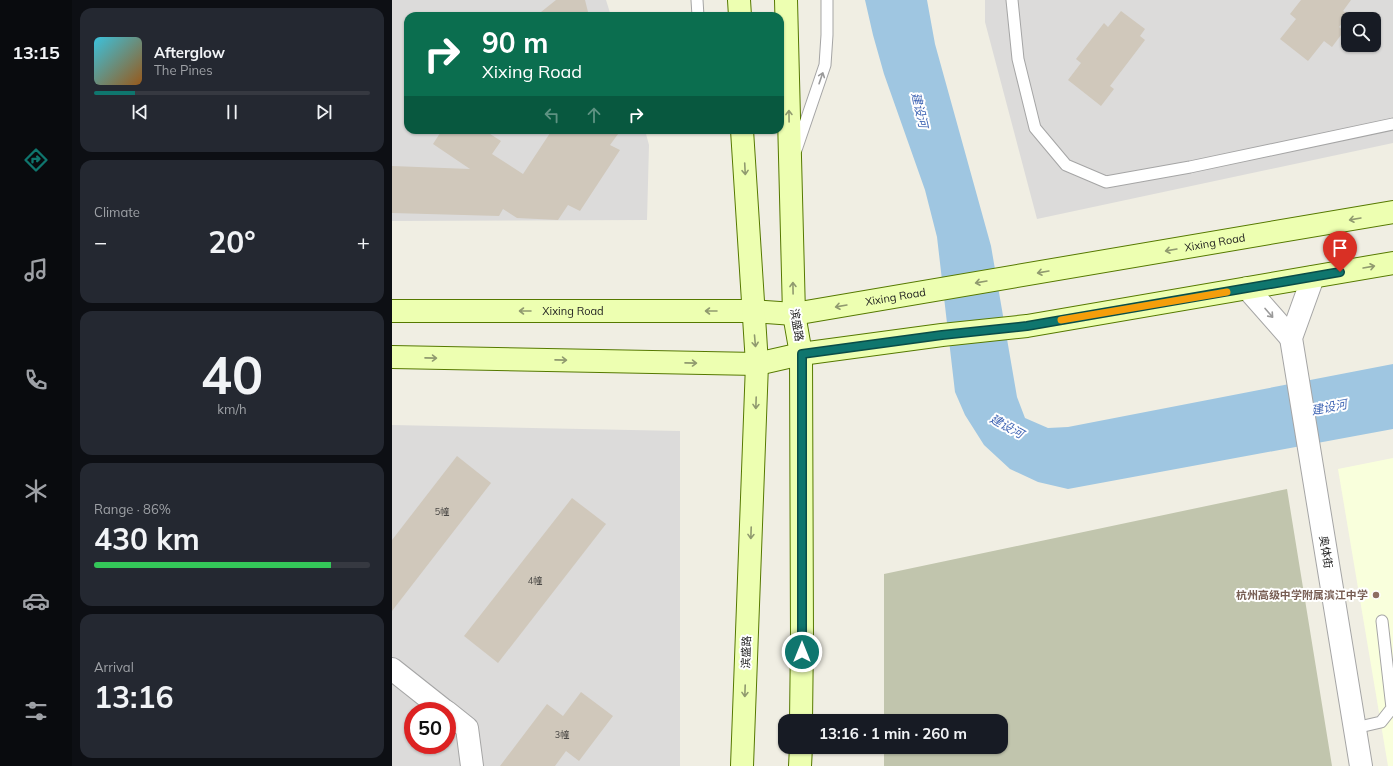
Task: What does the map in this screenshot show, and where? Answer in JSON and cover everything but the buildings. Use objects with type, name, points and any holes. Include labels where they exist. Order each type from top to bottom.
[{"type":"main road","points":[[739,0],[740,12]]},
{"type":"main road","name":"滨盛路","points":[[786,0],[794,314],[802,354],[801,714]]},
{"type":"main road","name":"滨盛路","points":[[742,134],[757,364],[742,766]]},
{"type":"main road","name":"Xixing Road","points":[[392,311],[753,311],[794,314],[1393,212]]},
{"type":"main road","points":[[392,357],[757,364],[802,354],[942,335],[1027,326],[1393,263]]},
{"type":"main road","points":[[800,766],[801,754]]},
{"type":"street","name":"奥体街","points":[[1313,277],[1291,338],[1361,766]]},
{"type":"street","points":[[1247,288],[1291,338]]},
{"type":"street","points":[[392,669],[433,702]]},
{"type":"street","points":[[456,720],[467,728],[472,766]]},
{"type":"lane","points":[[697,0],[698,12]]},
{"type":"lane","points":[[790,168],[825,65],[827,0]]},
{"type":"lane","points":[[1012,0],[1018,60],[1035,128],[1066,166],[1106,182],[1190,167],[1393,124]]},
{"type":"lane","points":[[1354,728],[1381,722],[1392,708],[1382,621]]},
{"type":"shaded area","points":[[392,0],[606,0],[610,12],[404,12],[404,134],[646,134],[649,145],[647,220],[392,221]]},
{"type":"shaded area","points":[[985,0],[1393,0],[1393,143],[1037,219],[985,22]]},
{"type":"shaded area","points":[[392,425],[680,431],[680,766],[392,766]]},
{"type":"shaded area","name":"杭州高级中学附属滨江中学","points":[[1393,458],[1393,766],[1388,766],[1338,469]]},
{"type":"shaded area","points":[[1287,489],[1332,766],[884,766],[884,754],[1008,754],[1008,714],[884,714],[884,574]]},
{"type":"water","name":"建设河","points":[[865,0],[927,0],[935,44],[991,246],[1017,397],[1025,418],[1048,428],[1068,427],[1393,364],[1393,429],[1068,489],[1038,482],[1010,469],[984,445],[965,415],[955,392],[937,237],[925,190],[884,74]]},
{"type":"slow traffic","points":[[1061,320],[1227,292]]},
{"type":"place","name":"杭州高级中学附属滨江中学","points":[[1376,595]]},
{"type":"route","points":[[802,652],[802,354],[942,335],[1027,326],[1340,272]]}]
